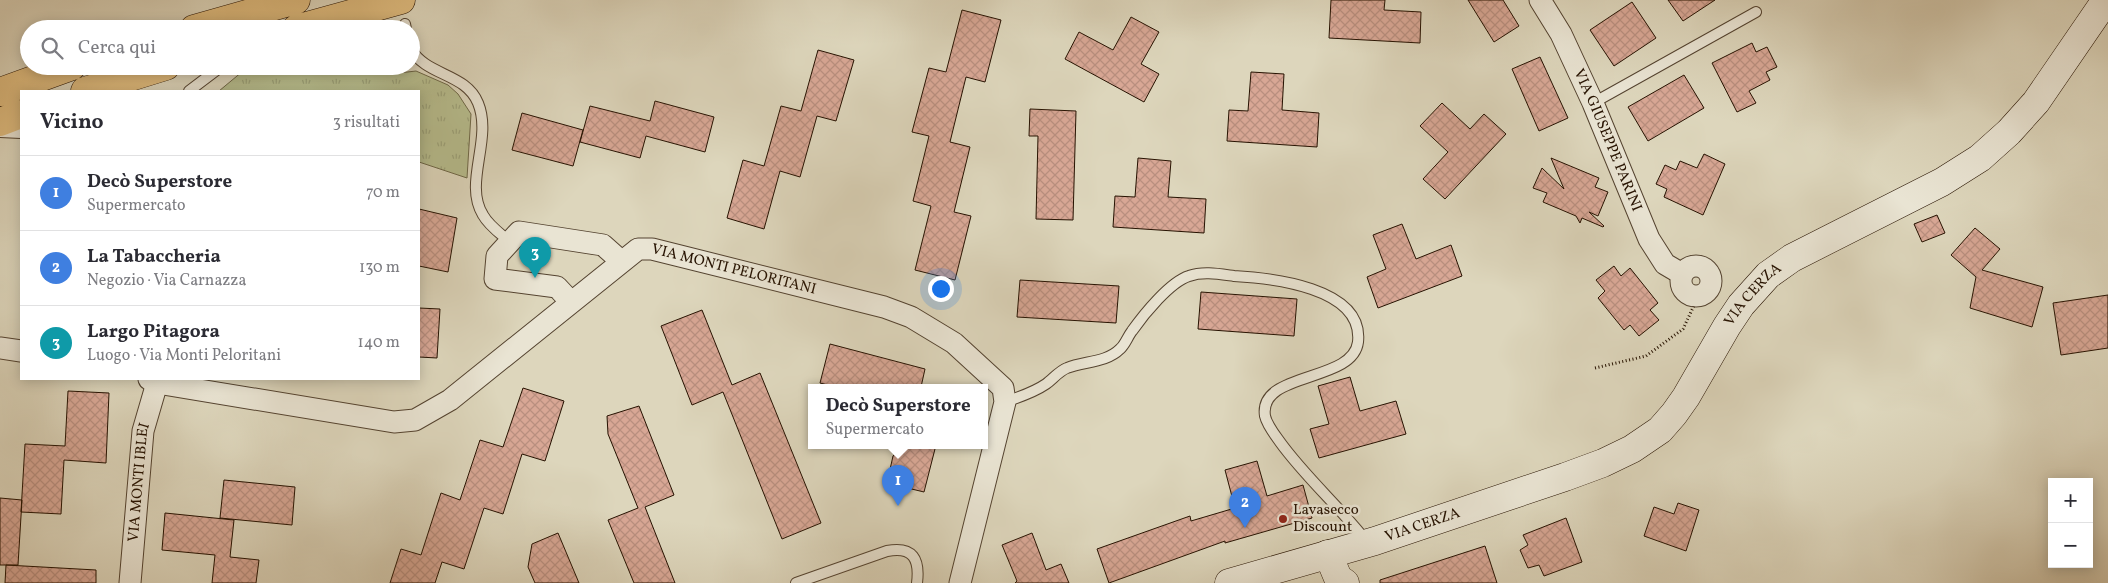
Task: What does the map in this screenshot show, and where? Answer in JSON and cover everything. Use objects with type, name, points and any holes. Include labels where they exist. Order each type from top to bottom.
[{"type":"highway","points":[[219,20],[264,4],[296,0]]},
{"type":"highway","points":[[384,20],[404,18]]},
{"type":"highway","points":[[0,80],[20,75]]},
{"type":"highway","points":[[0,92],[47,75]]},
{"type":"highway","points":[[88,90],[137,75]]},
{"type":"highway","points":[[0,122],[20,114]]},
{"type":"main road","name":"VIA CERZA","points":[[1229,583],[1371,542],[1565,477],[1603,463],[1632,449],[1660,430],[1686,397],[1726,326],[1768,275],[1792,258],[1942,182],[1980,158],[2009,132],[2036,102],[2106,0]]},
{"type":"main road","points":[[1328,554],[1338,578],[1345,583]]},
{"type":"street","name":"VIA GIUSEPPE PARINI","points":[[1540,0],[1561,34],[1593,103],[1649,239],[1665,264],[1682,274],[1687,268],[1700,266],[1710,276],[1709,289],[1698,297]]},
{"type":"street","points":[[571,302],[557,287],[495,279],[498,256],[519,232],[603,245],[622,261]]},
{"type":"street","name":"VIA MONTI PELORITANI","points":[[153,381],[394,422],[415,420],[450,400],[638,249],[652,249],[902,313],[932,328],[954,343],[1002,388],[1005,402]]},
{"type":"street","points":[[0,348],[20,351]]},
{"type":"street","name":"VIA MONTI IBLEI","points":[[130,583],[143,430],[153,381]]},
{"type":"street","points":[[960,583],[1005,402]]},
{"type":"lane","points":[[1593,103],[1756,12]]},
{"type":"lane","points":[[420,61],[460,81],[478,101],[483,116],[483,135],[475,198],[483,216],[510,242]]},
{"type":"lane","points":[[191,90],[210,75]]},
{"type":"lane","points":[[0,132],[20,133]]},
{"type":"lane","points":[[1005,402],[1027,395],[1046,384],[1066,368],[1113,355],[1122,348],[1137,324],[1175,283],[1188,276],[1202,273],[1267,278],[1287,282],[1330,297],[1349,311],[1357,331],[1358,342],[1355,351],[1350,358],[1339,364],[1279,389],[1269,398],[1265,407],[1266,418],[1288,453],[1317,488],[1371,542]]},
{"type":"lane","points":[[796,583],[887,550],[898,548],[912,555],[917,562],[919,570],[917,583]]},
{"type":"path","points":[[1595,368],[1646,356],[1682,329],[1698,297]]},
{"type":"green space","points":[[420,73],[448,85],[458,94],[471,114],[467,178],[420,162],[420,90],[220,90],[238,75],[420,75]]},
{"type":"building","points":[[1331,0],[1385,0],[1384,10],[1421,12],[1420,43],[1329,38]]},
{"type":"building","points":[[1468,0],[1503,0],[1519,26],[1494,42]]},
{"type":"building","points":[[1668,0],[1715,0],[1683,21]]},
{"type":"building","points":[[1632,2],[1656,38],[1614,66],[1590,30]]},
{"type":"building","points":[[962,10],[1001,20],[985,82],[966,77],[950,142],[970,147],[954,212],[971,216],[955,280],[915,270],[931,206],[913,201],[929,136],[912,132],[929,68],[946,72]]},
{"type":"building","points":[[1131,17],[1159,32],[1141,64],[1159,74],[1144,102],[1065,59],[1079,32],[1113,50]]},
{"type":"building","points":[[1752,43],[1756,52],[1767,47],[1777,67],[1766,72],[1770,80],[1749,91],[1756,103],[1737,112],[1712,63]]},
{"type":"building","points":[[818,50],[854,60],[836,121],[817,116],[800,177],[780,171],[764,229],[727,218],[743,160],[764,166],[781,106],[801,111]]},
{"type":"building","points":[[1540,57],[1568,118],[1539,131],[1512,69]]},
{"type":"building","points":[[1251,72],[1284,74],[1282,110],[1319,113],[1317,147],[1227,141],[1229,110],[1248,111]]},
{"type":"building","points":[[1684,75],[1704,108],[1648,141],[1628,107]]},
{"type":"building","points":[[655,101],[714,117],[705,152],[646,136],[640,158],[580,142],[590,106],[650,121]]},
{"type":"building","points":[[1442,103],[1470,129],[1484,114],[1506,134],[1445,199],[1423,179],[1448,152],[1420,126]]},
{"type":"building","points":[[1030,109],[1076,111],[1073,220],[1036,219],[1038,136],[1029,136]]},
{"type":"building","points":[[522,113],[583,130],[573,166],[512,150]]},
{"type":"building","points":[[1704,154],[1725,164],[1703,215],[1664,197],[1667,189],[1656,184],[1665,165],[1676,170],[1680,161],[1697,168]]},
{"type":"building","points":[[1138,158],[1171,161],[1168,197],[1206,199],[1204,233],[1113,227],[1115,196],[1135,197]]},
{"type":"building","points":[[1551,158],[1599,178],[1595,187],[1608,192],[1598,216],[1589,212],[1603,227],[1582,218],[1580,223],[1576,216],[1543,202],[1547,193],[1533,188],[1542,168],[1564,189]]},
{"type":"building","points":[[420,209],[457,218],[448,272],[420,266]]},
{"type":"building","points":[[1937,215],[1945,233],[1922,242],[1914,224]]},
{"type":"building","points":[[1402,224],[1416,259],[1451,245],[1462,276],[1378,308],[1367,277],[1386,269],[1373,235]]},
{"type":"building","points":[[1975,228],[2000,249],[1982,270],[2043,287],[2032,327],[1970,308],[1976,277],[1951,255]]},
{"type":"building","points":[[1614,266],[1621,276],[1630,268],[1658,303],[1650,310],[1659,320],[1639,336],[1630,325],[1624,330],[1598,298],[1605,291],[1596,280]]},
{"type":"building","points":[[1020,280],[1119,286],[1116,323],[1017,317]]},
{"type":"building","points":[[1201,292],[1297,299],[1294,336],[1198,329]]},
{"type":"building","points":[[2108,295],[2108,348],[2061,355],[2053,303]]},
{"type":"building","points":[[420,308],[440,309],[437,358],[420,357]]},
{"type":"building","points":[[702,310],[732,385],[760,373],[821,523],[782,539],[723,392],[692,405],[661,326]]},
{"type":"building","points":[[830,344],[925,369],[922,384],[820,383]]},
{"type":"building","points":[[1350,377],[1360,411],[1396,401],[1406,434],[1319,458],[1310,429],[1329,424],[1318,386]]},
{"type":"building","points":[[523,388],[564,401],[545,461],[522,454],[503,514],[484,508],[464,569],[442,562],[435,583],[390,583],[401,549],[421,555],[441,493],[460,500],[480,440],[503,447]]},
{"type":"building","points":[[68,391],[109,393],[106,463],[64,460],[61,514],[21,512],[25,444],[65,446]]},
{"type":"building","points":[[639,406],[674,495],[645,507],[675,583],[634,583],[608,520],[638,508],[608,434],[607,416]]},
{"type":"building","points":[[899,449],[935,449],[924,492],[887,483],[893,456]]},
{"type":"building","points":[[1257,461],[1267,496],[1303,485],[1312,518],[1225,543],[1225,541],[1109,583],[1097,549],[1190,516],[1191,521],[1235,508],[1225,470]]},
{"type":"building","points":[[224,480],[295,487],[292,525],[220,518]]},
{"type":"building","points":[[0,498],[22,500],[18,565],[0,565]]},
{"type":"building","points":[[1678,503],[1699,510],[1686,551],[1644,536],[1654,507],[1674,514]]},
{"type":"building","points":[[165,513],[234,520],[230,557],[259,560],[256,583],[212,583],[215,555],[162,550]]},
{"type":"building","points":[[1566,518],[1582,562],[1544,576],[1539,565],[1528,568],[1520,550],[1528,545],[1523,535]]},
{"type":"building","points":[[558,533],[579,583],[535,583],[528,567],[532,544]]},
{"type":"building","points":[[1032,533],[1046,570],[1061,564],[1069,583],[1015,583],[1017,581],[1002,545]]},
{"type":"building","points":[[1485,546],[1497,583],[1380,583],[1380,580]]},
{"type":"building","points":[[6,565],[96,570],[96,583],[5,583]]},
{"type":"place","name":"Largo Pitagora","points":[[535,278]]},
{"type":"place","name":"Decò Superstore","points":[[898,506]]},
{"type":"place","name":"Lavasecco Discount","points":[[1283,519]]},
{"type":"place","name":"La Tabaccheria","points":[[1245,528]]}]
